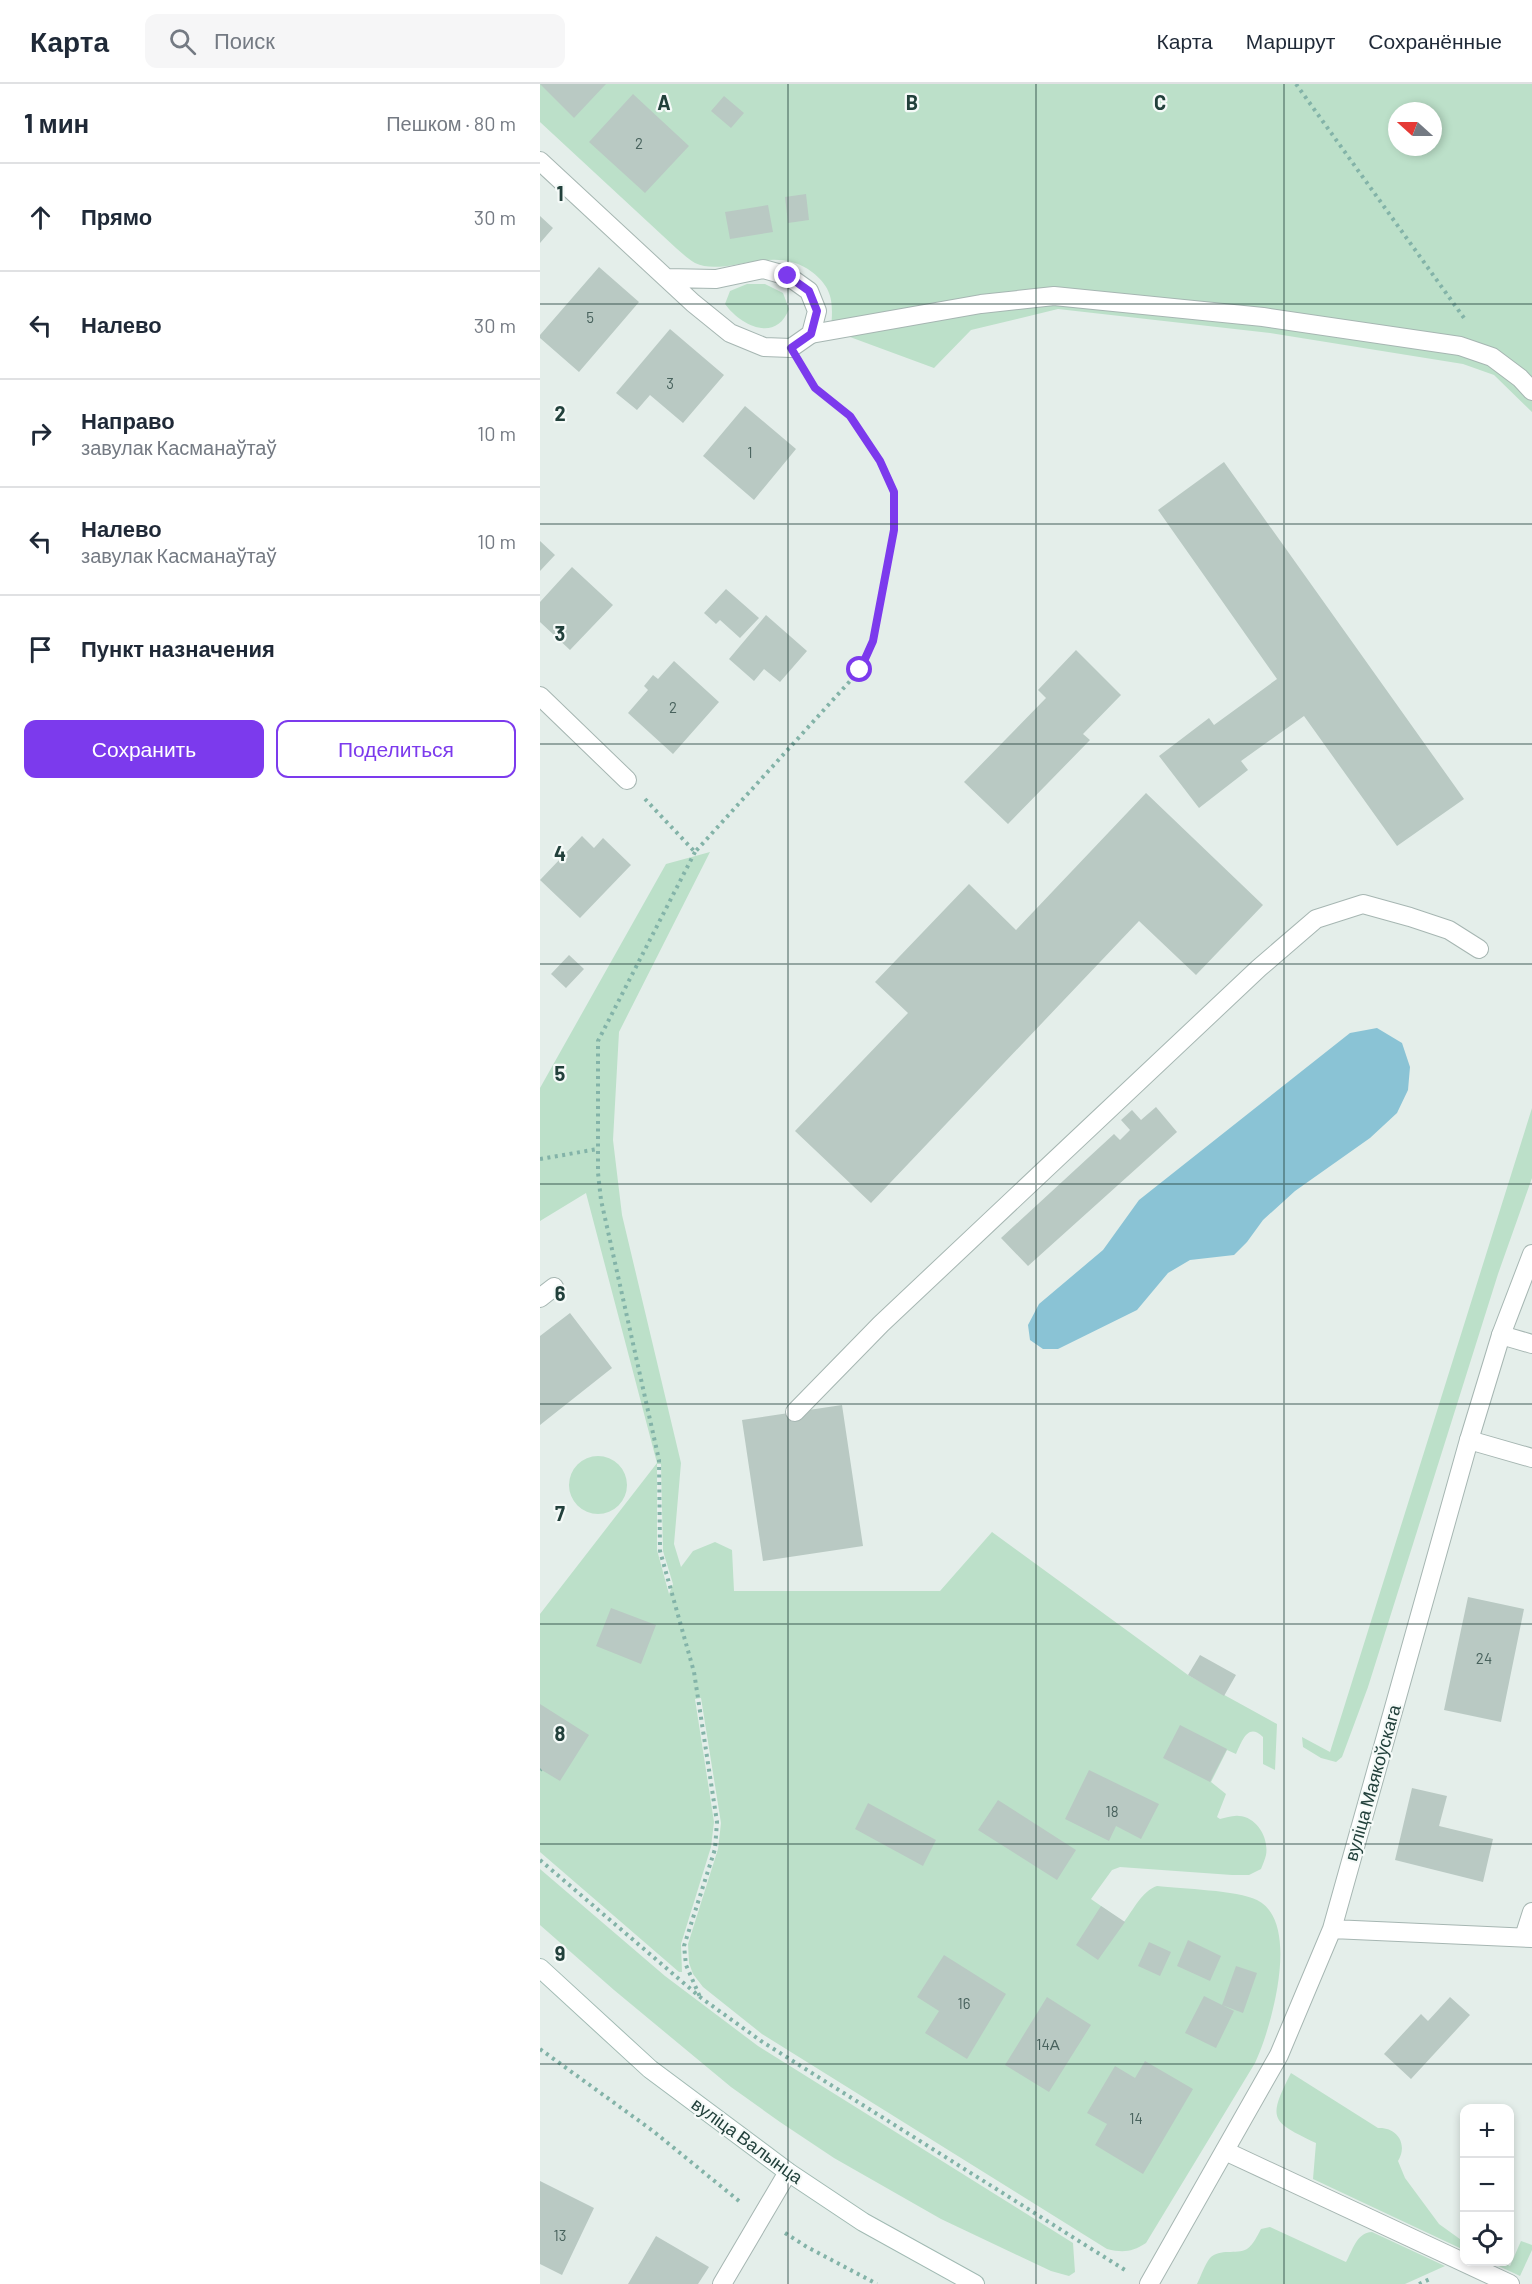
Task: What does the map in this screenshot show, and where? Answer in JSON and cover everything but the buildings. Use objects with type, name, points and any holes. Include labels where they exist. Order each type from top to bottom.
[{"type":"street","points":[[540,160],[693,303],[730,333],[764,347],[791,348],[811,334],[981,304],[1054,296],[1263,317],[1460,346],[1492,357],[1520,378],[1532,391]]},
{"type":"street","points":[[666,278],[716,279],[763,269],[788,276],[809,291],[817,311],[811,334]]},
{"type":"street","points":[[540,696],[627,780]]},
{"type":"street","points":[[795,1412],[813,1391],[907,1300],[1259,968],[1316,919],[1363,904],[1449,930],[1479,949]]},
{"type":"street","name":"вуліца Маякоўскага","points":[[1141,2281],[1225,2151],[1279,2055],[1332,1929],[1469,1440],[1501,1335],[1532,1254]]},
{"type":"street","points":[[1501,1335],[1532,1344]]},
{"type":"street","points":[[1469,1440],[1532,1458]]},
{"type":"street","points":[[1332,1929],[1528,1938],[1532,1912]]},
{"type":"street","name":"вуліца Валынца","points":[[540,1968],[650,2069],[788,2172],[863,2222],[975,2284]]},
{"type":"street","points":[[1225,2151],[1510,2284]]},
{"type":"street","points":[[722,2284],[788,2172]]},
{"type":"path","points":[[1296,84],[1465,320]]},
{"type":"path","points":[[700,1996],[686,1965],[684,1946],[715,1849],[717,1822],[694,1672],[660,1551],[659,1460],[601,1200],[598,1149],[598,1041],[695,852],[860,670],[873,641],[894,530],[894,492],[880,461],[850,416],[815,388],[791,348]]},
{"type":"path","points":[[627,780],[695,852]]},
{"type":"path","points":[[540,1159],[598,1149]]},
{"type":"path","points":[[540,1860],[700,1996],[761,2041],[1116,2263],[1141,2281]]},
{"type":"path","points":[[540,2049],[653,2131],[760,2217],[807,2247],[876,2284]]},
{"type":"green space","points":[[540,84],[1532,84],[1532,412],[1494,375],[1463,364],[1270,333],[1058,309],[971,330],[934,368],[831,330],[832,305],[825,285],[812,272],[797,264],[782,260],[766,260],[721,267],[707,266],[695,263],[540,122]]},
{"type":"green space","points":[[747,284],[765,284],[783,293],[789,309],[776,326],[758,328],[740,319],[725,304],[730,291]]},
{"type":"green space","points":[[710,852],[619,1032],[613,1140],[622,1215],[681,1463],[674,1544],[681,1567],[693,1551],[715,1542],[732,1550],[734,1591],[940,1591],[992,1532],[1188,1675],[1277,1724],[1275,1770],[1263,1764],[1263,1737],[1258,1733],[1249,1732],[1236,1754],[1227,1750],[1211,1782],[1226,1794],[1217,1817],[1220,1819],[1234,1816],[1245,1817],[1256,1824],[1264,1835],[1266,1855],[1261,1869],[1249,1875],[1232,1875],[1120,1867],[1112,1870],[1091,1899],[1124,1922],[1143,1896],[1157,1886],[1236,1894],[1257,1900],[1270,1912],[1278,1930],[1279,1977],[1275,2002],[1255,2063],[1146,2243],[1132,2250],[1107,2249],[762,2034],[703,1987],[693,1974],[689,1963],[688,1944],[718,1849],[721,1823],[701,1698],[695,1699],[714,1822],[711,1847],[681,1944],[682,1972],[679,1972],[540,1852],[540,1614],[657,1463],[586,1193],[540,1221],[540,1088],[666,864]],"holes":[[[657,1464],[661,1464],[663,1551],[673,1584],[669,1594],[657,1550]]]},
{"type":"green space","points":[[1532,1108],[1532,1178],[1498,1274],[1368,1687],[1342,1757],[1336,1762],[1321,1758],[1303,1747],[1302,1737],[1330,1752]]},
{"type":"green space","points":[[592,1456],[604,1456],[619,1464],[627,1479],[627,1491],[619,1506],[604,1514],[592,1514],[577,1506],[569,1491],[569,1479],[577,1464]]},
{"type":"green space","points":[[540,1869],[665,1976],[758,2046],[1073,2243],[1075,2272],[1069,2276],[1051,2271],[941,2219],[834,2158],[731,2087],[540,1925]]},
{"type":"green space","points":[[1291,2073],[1378,2128],[1391,2130],[1396,2134],[1402,2149],[1398,2161],[1405,2178],[1439,2224],[1460,2239],[1460,2248],[1313,2179],[1316,2143],[1282,2124],[1276,2110]]},
{"type":"green space","points":[[1270,2227],[1346,2262],[1362,2235],[1372,2232],[1445,2266],[1405,2284],[1197,2284],[1210,2258],[1218,2253],[1247,2249],[1261,2229]]},
{"type":"green space","points":[[1521,2241],[1532,2245],[1532,2250],[1520,2276],[1499,2266],[1514,2266],[1514,2257]]},
{"type":"water","points":[[1377,1028],[1402,1043],[1410,1067],[1408,1090],[1397,1113],[1370,1138],[1295,1191],[1263,1220],[1234,1255],[1190,1260],[1168,1273],[1137,1310],[1058,1349],[1043,1349],[1030,1340],[1028,1325],[1039,1304],[1103,1250],[1139,1200],[1350,1033]]},
{"type":"route","points":[[788,276],[809,291],[817,311],[811,334],[791,348],[815,388],[850,416],[880,461],[894,492],[894,530],[873,641],[860,670]]}]
